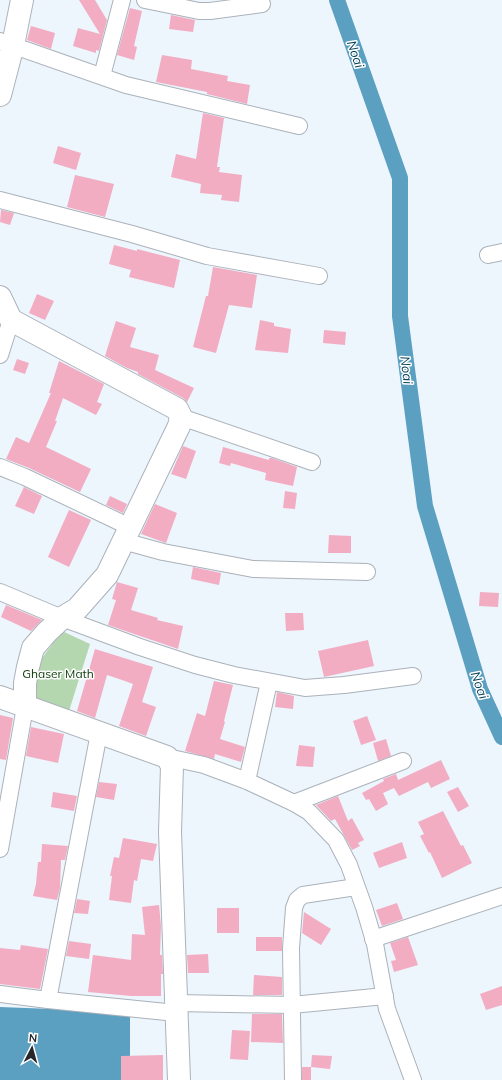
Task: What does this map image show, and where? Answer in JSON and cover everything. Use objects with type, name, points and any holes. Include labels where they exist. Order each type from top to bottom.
[{"type":"street","points":[[0,95],[7,43],[22,0]]},
{"type":"street","points":[[102,76],[122,0]]},
{"type":"street","points":[[145,0],[199,11],[210,11],[262,4]]},
{"type":"street","points":[[7,43],[126,84],[299,126]]},
{"type":"street","points":[[0,200],[132,234],[206,256],[319,276]]},
{"type":"street","points":[[0,297],[11,320],[177,409],[181,417],[179,426],[107,575],[77,609],[62,618],[33,648],[25,683],[25,707],[0,849]]},
{"type":"street","points":[[0,355],[11,320]]},
{"type":"street","points":[[181,417],[312,462]]},
{"type":"street","points":[[0,467],[25,476],[126,534],[163,552],[253,569],[367,572]]},
{"type":"street","points":[[0,592],[140,648],[195,665],[269,682],[305,688],[344,685],[413,676]]},
{"type":"street","points":[[247,782],[269,682]]},
{"type":"street","points":[[0,697],[167,757],[204,765],[294,803],[309,812],[336,840],[349,865],[373,939],[387,1009],[413,1080]]},
{"type":"street","points":[[48,1000],[99,733]]},
{"type":"street","points":[[167,757],[172,766],[170,832],[179,1080]]},
{"type":"street","points":[[294,803],[403,761]]},
{"type":"street","points":[[293,1080],[291,948],[294,908],[297,900],[303,895],[356,887]]},
{"type":"street","points":[[373,939],[502,896]]},
{"type":"street","points":[[0,994],[48,1000],[176,1008],[292,1005],[385,996]]},
{"type":"green space","name":"Ghaser Math","points":[[62,631],[90,644],[69,711],[33,697],[37,665]]},
{"type":"water","points":[[0,1007],[130,1012],[130,1080],[0,1080]]},
{"type":"building","points":[[79,0],[95,0],[107,20],[99,51],[96,50],[96,53],[73,46],[78,28],[100,34]]},
{"type":"building","points":[[130,8],[142,11],[134,46],[137,47],[134,60],[117,55]]},
{"type":"building","points":[[171,15],[195,20],[193,32],[169,29]]},
{"type":"building","points":[[31,26],[55,33],[51,49],[27,40]]},
{"type":"building","points":[[162,55],[192,60],[191,69],[228,76],[227,81],[250,85],[247,104],[207,94],[207,92],[156,82]]},
{"type":"building","points":[[203,113],[224,118],[217,167],[220,167],[219,172],[242,175],[239,202],[221,200],[222,195],[200,193],[201,184],[171,177],[176,154],[196,159]]},
{"type":"building","points":[[58,146],[81,153],[76,170],[53,163]]},
{"type":"building","points":[[75,175],[114,184],[105,217],[67,207]]},
{"type":"building","points":[[1,210],[14,213],[10,225],[0,222]]},
{"type":"building","points":[[114,245],[180,260],[174,288],[129,277],[131,270],[109,264]]},
{"type":"building","points":[[213,267],[257,275],[252,308],[229,305],[216,353],[193,347],[206,296],[208,296]]},
{"type":"building","points":[[37,294],[54,301],[45,320],[29,313]]},
{"type":"building","points":[[260,320],[274,323],[274,326],[291,329],[288,353],[255,350]]},
{"type":"building","points":[[116,321],[136,328],[130,347],[159,355],[155,370],[194,388],[187,402],[183,398],[138,374],[138,372],[105,356]]},
{"type":"building","points":[[324,330],[346,332],[345,345],[323,343]]},
{"type":"building","points":[[17,359],[29,363],[25,374],[13,370]]},
{"type":"building","points":[[59,361],[104,384],[97,402],[102,404],[96,415],[63,398],[55,421],[57,421],[46,447],[91,469],[80,492],[6,459],[16,437],[29,443],[51,393],[49,393]]},
{"type":"building","points":[[183,446],[196,451],[186,479],[171,474]]},
{"type":"building","points":[[223,447],[269,460],[269,458],[272,458],[297,467],[293,486],[265,480],[266,473],[231,463],[230,466],[219,463]]},
{"type":"building","points":[[24,487],[42,496],[34,514],[15,506]]},
{"type":"building","points":[[285,491],[297,493],[295,509],[283,508]]},
{"type":"building","points":[[110,496],[127,504],[123,513],[106,505]]},
{"type":"building","points":[[155,504],[177,513],[166,543],[141,534]]},
{"type":"building","points":[[69,510],[91,520],[69,567],[48,557]]},
{"type":"building","points":[[329,535],[351,536],[351,553],[328,553]]},
{"type":"building","points":[[193,567],[221,573],[219,585],[191,579]]},
{"type":"building","points":[[117,582],[138,588],[131,610],[158,618],[157,620],[183,626],[178,649],[108,625],[116,600],[112,599]]},
{"type":"building","points":[[480,592],[499,593],[498,607],[479,606]]},
{"type":"building","points":[[6,605],[42,620],[31,631],[1,617]]},
{"type":"building","points":[[285,613],[303,613],[304,630],[286,631]]},
{"type":"building","points":[[368,640],[374,666],[324,677],[318,651]]},
{"type":"building","points":[[95,649],[153,667],[142,702],[156,707],[146,736],[119,726],[133,684],[122,680],[107,675],[95,718],[77,711]]},
{"type":"building","points":[[214,681],[233,685],[220,739],[245,747],[241,762],[215,754],[214,759],[185,751],[197,713],[205,716]]},
{"type":"building","points":[[277,692],[294,696],[293,709],[275,707]]},
{"type":"building","points":[[0,715],[13,718],[6,760],[0,759]]},
{"type":"building","points":[[367,716],[376,740],[361,745],[353,721]]},
{"type":"building","points":[[31,727],[64,734],[58,763],[26,756]]},
{"type":"building","points":[[386,739],[391,756],[378,761],[373,743]]},
{"type":"building","points":[[299,745],[315,747],[313,767],[296,766]]},
{"type":"building","points":[[441,760],[450,779],[431,788],[428,782],[399,796],[394,788],[383,793],[388,804],[376,811],[369,799],[366,800],[362,793],[384,781],[383,779],[396,774],[398,780]]},
{"type":"building","points":[[99,782],[117,784],[114,800],[96,797]]},
{"type":"building","points":[[458,787],[469,806],[458,812],[447,792]]},
{"type":"building","points":[[53,792],[77,796],[74,811],[51,807]]},
{"type":"building","points":[[338,796],[348,821],[352,818],[364,840],[358,843],[360,846],[352,850],[335,819],[331,821],[316,805]]},
{"type":"building","points":[[443,811],[461,846],[463,845],[472,863],[442,878],[430,852],[429,853],[420,836],[424,834],[418,822]]},
{"type":"building","points":[[123,838],[157,844],[153,861],[141,859],[137,881],[134,880],[131,903],[109,900],[112,876],[110,876],[114,857],[119,858]]},
{"type":"building","points":[[402,842],[407,858],[379,868],[373,853]]},
{"type":"building","points":[[42,844],[68,846],[65,860],[61,860],[60,888],[57,900],[33,896],[36,884],[38,862],[41,862]]},
{"type":"building","points":[[77,899],[90,901],[88,914],[74,913]]},
{"type":"building","points":[[397,903],[403,919],[382,926],[376,910]]},
{"type":"building","points":[[159,905],[161,926],[160,955],[162,955],[163,974],[161,974],[161,996],[131,996],[88,992],[93,955],[131,960],[132,934],[145,935],[142,907]]},
{"type":"building","points":[[217,908],[239,908],[239,933],[217,933]]},
{"type":"building","points":[[304,912],[331,929],[321,945],[302,933]]},
{"type":"building","points":[[256,937],[282,937],[282,951],[256,951]]},
{"type":"building","points":[[408,937],[418,965],[394,972],[391,961],[396,960],[390,943]]},
{"type":"building","points":[[69,941],[91,944],[89,959],[66,956]]},
{"type":"building","points":[[21,945],[48,949],[40,989],[0,984],[0,948],[20,950]]},
{"type":"building","points":[[208,954],[209,973],[188,973],[187,955]]},
{"type":"building","points":[[254,975],[282,977],[282,995],[253,995]]},
{"type":"building","points":[[502,986],[502,1005],[486,1010],[480,994]]},
{"type":"building","points":[[252,1014],[282,1014],[283,1043],[251,1042]]},
{"type":"building","points":[[232,1030],[250,1031],[248,1060],[230,1059]]},
{"type":"building","points":[[163,1055],[163,1080],[121,1080],[121,1056]]},
{"type":"building","points":[[312,1055],[332,1056],[330,1069],[311,1067]]},
{"type":"building","points":[[302,1067],[311,1067],[311,1080],[302,1080]]},
{"type":"waterway","name":"Noai","points":[[337,0],[400,178],[400,316],[425,506],[480,689],[502,737]]}]
